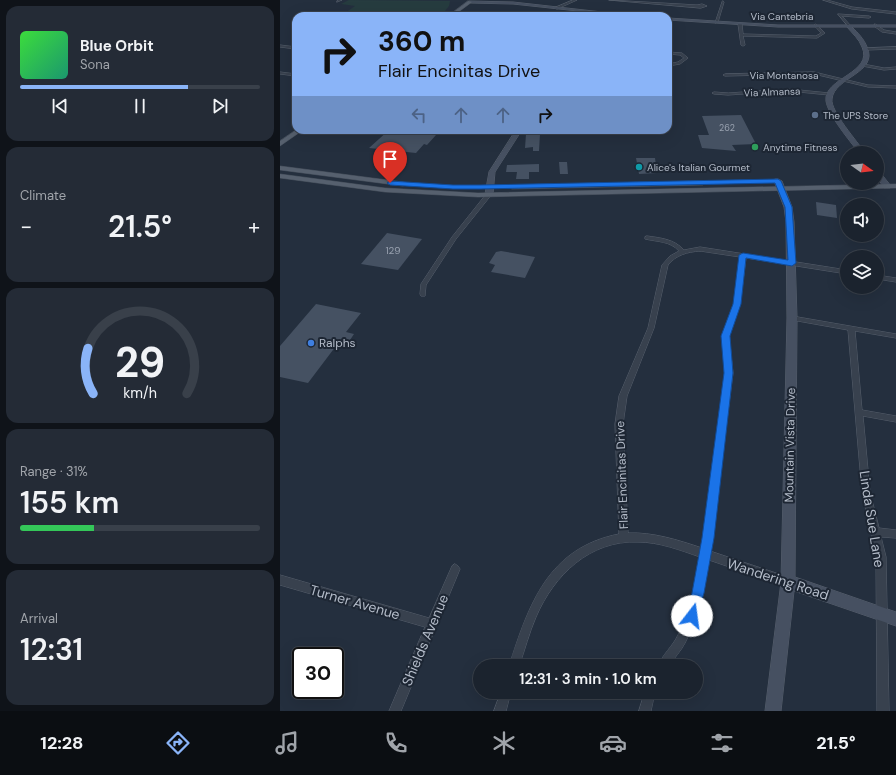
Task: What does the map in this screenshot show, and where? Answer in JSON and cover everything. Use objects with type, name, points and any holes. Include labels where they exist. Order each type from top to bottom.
[{"type":"main road","points":[[462,12],[472,4],[471,1]]},
{"type":"main road","points":[[456,12],[471,1],[512,3],[585,12]]},
{"type":"main road","name":"Via Cantebria","points":[[672,19],[740,24],[896,26]]},
{"type":"main road","points":[[848,25],[866,49],[867,57],[863,65],[843,80],[829,94],[828,101],[831,109],[857,146]]},
{"type":"main road","points":[[280,137],[292,128]]},
{"type":"main road","points":[[280,144],[294,134]]},
{"type":"main road","points":[[489,191],[492,172],[516,134]]},
{"type":"main road","points":[[280,168],[390,183],[462,187],[489,191],[571,193],[840,183]]},
{"type":"main road","points":[[280,176],[352,186],[439,194],[626,184],[779,185],[840,181]]},
{"type":"main road","points":[[884,182],[896,180]]},
{"type":"main road","points":[[352,186],[360,182],[384,185],[390,183]]},
{"type":"main road","points":[[884,183],[896,186]]},
{"type":"main road","points":[[571,193],[580,190],[618,188],[626,184]]},
{"type":"main road","name":"Mountain Vista Drive","points":[[773,711],[788,582],[792,318],[792,263],[788,207],[779,185]]},
{"type":"main road","points":[[402,191],[413,187],[451,189],[462,187]]},
{"type":"main road","name":"Wandering Road","points":[[788,582],[896,619]]},
{"type":"street","points":[[556,8],[562,4],[576,0]]},
{"type":"street","points":[[610,0],[698,6]]},
{"type":"street","points":[[824,0],[852,8],[896,13]]},
{"type":"street","points":[[716,22],[723,2]]},
{"type":"street","points":[[848,25],[840,15],[869,17]]},
{"type":"street","points":[[740,24],[743,45]]},
{"type":"street","points":[[742,35],[817,37],[823,32],[816,25]]},
{"type":"street","points":[[874,25],[883,31],[896,33]]},
{"type":"street","points":[[280,46],[292,48]]},
{"type":"street","points":[[866,49],[896,48]]},
{"type":"street","points":[[672,53],[685,56],[679,64],[672,65]]},
{"type":"street","points":[[863,65],[896,68]]},
{"type":"street","points":[[280,73],[292,74]]},
{"type":"street","name":"Via Montanosa","points":[[724,75],[810,73],[868,86],[896,87]]},
{"type":"street","name":"Via Almansa","points":[[714,93],[728,94],[789,90],[829,94]]},
{"type":"street","points":[[423,294],[423,286],[452,242],[489,191]]},
{"type":"street","points":[[647,238],[673,242],[678,245],[683,252]]},
{"type":"street","name":"Flair Encinitas Drive","points":[[624,538],[619,424],[623,396],[651,328],[665,265],[669,259],[683,252],[700,249],[840,271]]},
{"type":"street","points":[[668,659],[681,640],[692,616],[705,554],[729,373],[726,336],[737,304],[743,255]]},
{"type":"street","points":[[884,278],[896,280]]},
{"type":"street","points":[[792,318],[896,336]]},
{"type":"street","name":"Linda Sue Lane","points":[[850,328],[866,492],[881,557],[883,711]]},
{"type":"street","points":[[858,412],[896,419]]},
{"type":"street","points":[[876,532],[896,534]]},
{"type":"street","name":"Wandering Road","points":[[516,659],[530,618],[541,596],[554,576],[567,562],[587,549],[609,541],[639,537],[660,541],[705,554],[788,582]]},
{"type":"street","name":"Shields Avenue","points":[[395,711],[455,570]]},
{"type":"street","name":"Turner Avenue","points":[[280,580],[431,624]]},
{"type":"street","points":[[500,711],[504,699]]},
{"type":"street","points":[[645,711],[648,699]]},
{"type":"green space","points":[[349,0],[450,1],[449,6],[444,12],[346,12],[355,6],[341,4]]},
{"type":"building","points":[[741,115],[756,144],[732,145],[736,151],[702,148],[698,135],[709,135],[702,116]]},
{"type":"building","points":[[385,134],[436,135],[427,145],[424,144],[416,153],[369,148]]},
{"type":"building","points":[[526,134],[540,134],[539,151],[533,151],[533,147],[525,148]]},
{"type":"building","points":[[636,158],[655,158],[657,173],[639,174]]},
{"type":"building","points":[[559,162],[567,162],[568,174],[560,174]]},
{"type":"building","points":[[539,164],[539,172],[529,172],[529,179],[516,179],[517,172],[506,172],[507,165]]},
{"type":"building","points":[[816,202],[836,205],[837,218],[817,215]]},
{"type":"building","points":[[387,233],[422,239],[398,270],[361,264]]},
{"type":"building","points":[[501,251],[535,257],[525,278],[491,272],[495,265],[489,263],[496,252]]},
{"type":"building","name":"Ralphs","points":[[316,304],[361,313],[346,332],[354,334],[350,340],[342,338],[308,383],[280,377],[280,346]]},
{"type":"place","name":"The UPS Store","points":[[815,115]]},
{"type":"place","name":"Anytime Fitness","points":[[755,147]]},
{"type":"place","name":"Alice's Italian Gourmet","points":[[639,167]]},
{"type":"place","name":"Ralphs","points":[[311,343]]},
{"type":"route","points":[[390,183],[453,187],[517,187],[547,185],[778,181],[788,207],[791,226],[792,263],[743,255],[735,314],[726,336],[729,373],[708,538],[698,593],[692,616]]}]
